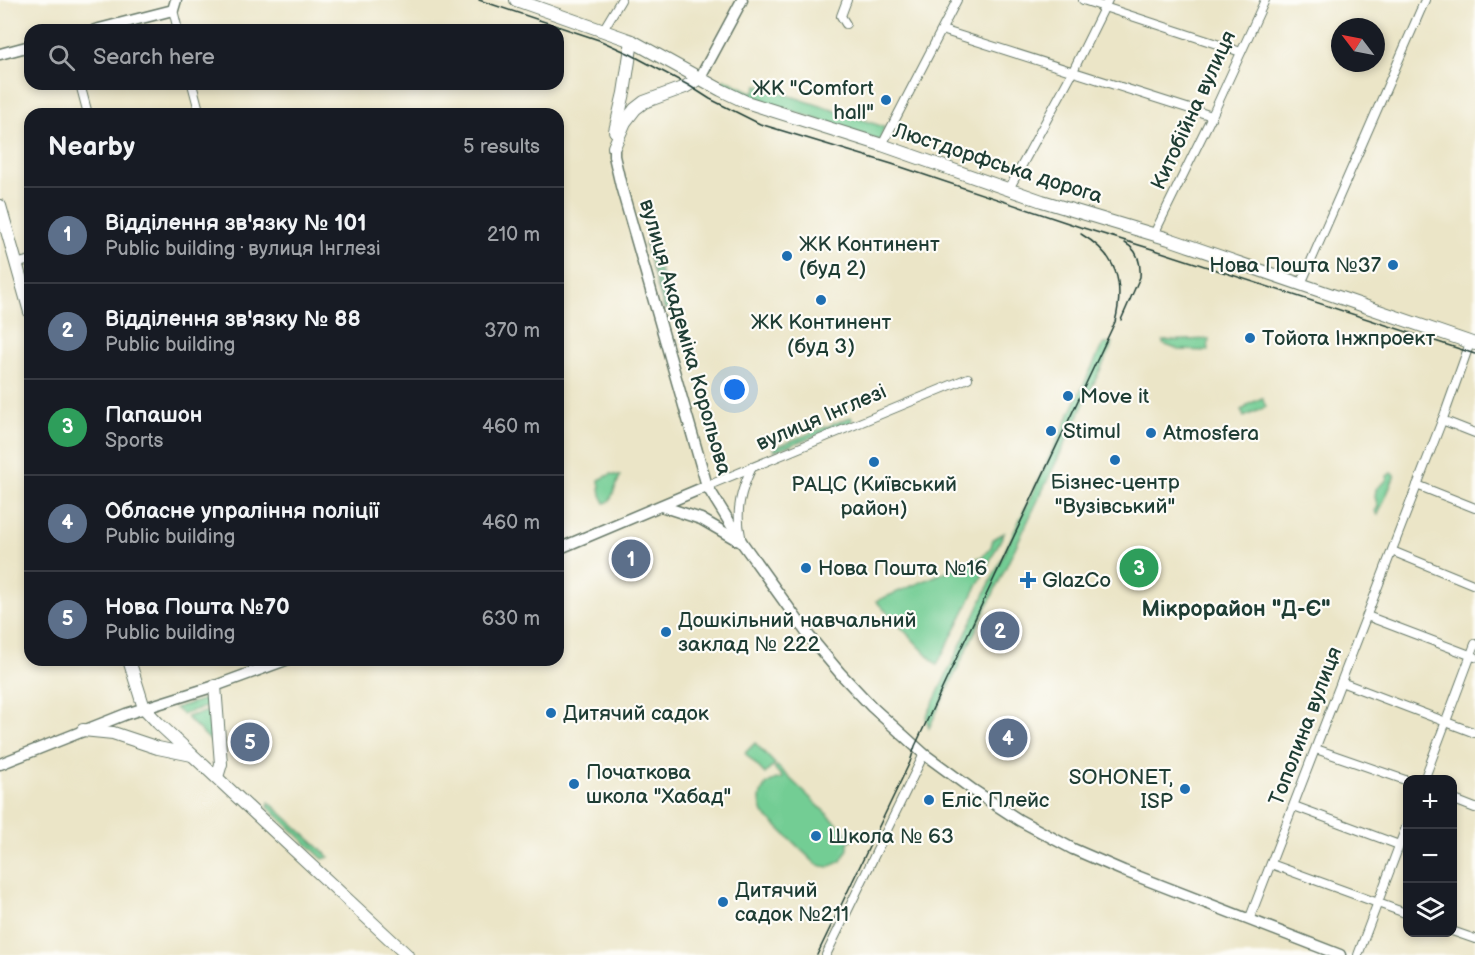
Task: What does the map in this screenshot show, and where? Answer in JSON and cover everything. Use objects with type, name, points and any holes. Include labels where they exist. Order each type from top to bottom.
[{"type":"main road","points":[[624,93],[630,100],[637,103],[644,102],[685,87],[700,78],[742,0]]},
{"type":"main road","name":"Люстдорфська дорога","points":[[523,1],[632,41],[746,102],[882,145],[1009,189],[1154,234],[1473,343]]},
{"type":"main road","points":[[114,24],[175,5]]},
{"type":"main road","points":[[614,147],[632,41]]},
{"type":"main road","points":[[0,54],[24,48]]},
{"type":"main road","points":[[614,147],[630,114],[644,102]]},
{"type":"main road","name":"вулиця Академіка Корольова","points":[[614,147],[621,186],[707,486],[743,544],[813,641],[840,673],[872,707],[924,754],[1019,820],[1073,849],[1124,872],[1340,955]]},
{"type":"main road","points":[[0,206],[24,291]]},
{"type":"main road","name":"вулиця Інглезі","points":[[564,546],[707,486]]},
{"type":"main road","points":[[661,506],[701,519],[743,544]]},
{"type":"main road","points":[[131,666],[144,708],[161,726],[407,955]]},
{"type":"main road","points":[[0,764],[83,730],[270,666]]},
{"type":"main road","points":[[215,686],[221,764],[218,777]]},
{"type":"main road","points":[[83,730],[113,733],[158,748],[193,755]]},
{"type":"street","points":[[603,30],[621,0]]},
{"type":"street","points":[[846,24],[841,16],[847,0]]},
{"type":"street","points":[[882,145],[957,0]]},
{"type":"street","points":[[1083,0],[1106,3],[1241,52]]},
{"type":"street","name":"Китобійна вулиця","points":[[1154,234],[1212,116],[1264,0]]},
{"type":"street","points":[[1300,284],[1425,0]]},
{"type":"street","points":[[1009,189],[1072,73],[1106,3]]},
{"type":"street","points":[[175,5],[177,24]]},
{"type":"street","points":[[942,30],[1212,116]]},
{"type":"street","points":[[82,90],[86,108]]},
{"type":"street","points":[[193,90],[198,108]]},
{"type":"street","points":[[16,264],[24,262]]},
{"type":"street","name":"Тополина вулиця","points":[[1249,920],[1473,343]]},
{"type":"street","name":"вулиця Інглезі","points":[[707,486],[968,378]]},
{"type":"street","points":[[1442,420],[1475,433]]},
{"type":"street","points":[[743,544],[738,514],[740,499],[752,467]]},
{"type":"street","points":[[1417,485],[1475,508]]},
{"type":"street","points":[[1392,552],[1475,585]]},
{"type":"street","points":[[1367,616],[1473,656]]},
{"type":"street","points":[[1426,775],[1445,721],[1473,656],[1475,644]]},
{"type":"street","points":[[1341,682],[1475,733]]},
{"type":"street","points":[[1316,748],[1403,780]]},
{"type":"street","points":[[826,955],[924,754]]},
{"type":"street","points":[[1457,801],[1475,808]]},
{"type":"street","points":[[1294,806],[1399,845]]},
{"type":"street","points":[[1358,955],[1405,829]]},
{"type":"street","points":[[1271,864],[1403,912]]},
{"type":"street","points":[[1457,933],[1475,939]]},
{"type":"green space","points":[[724,79],[754,93],[757,85],[884,127],[880,141],[751,97],[722,84]]},
{"type":"green space","points":[[648,241],[653,245],[671,306],[669,310],[664,309],[645,245]]},
{"type":"green space","points":[[1209,339],[1208,351],[1179,350],[1163,344],[1163,341]]},
{"type":"green space","points":[[1113,343],[929,728],[926,718],[1101,348],[1105,344]]},
{"type":"green space","points":[[1262,398],[1266,407],[1244,417],[1241,410]]},
{"type":"green space","points":[[851,417],[853,422],[774,451],[773,448]]},
{"type":"green space","points":[[1391,473],[1395,475],[1378,515],[1375,511],[1378,507],[1375,497],[1376,489],[1387,480],[1387,476]]},
{"type":"green space","points":[[611,474],[620,476],[610,501],[605,503],[601,495],[599,480]]},
{"type":"green space","points":[[1004,533],[937,665],[876,601],[983,556],[991,547],[993,539]]},
{"type":"green space","points":[[205,699],[209,701],[209,706],[182,714],[175,708]]},
{"type":"green space","points":[[209,711],[212,742],[186,717]]},
{"type":"green space","points":[[755,743],[775,764],[765,774],[745,753]]},
{"type":"green space","points":[[777,766],[853,839],[848,841],[848,849],[841,861],[829,867],[816,864],[763,813],[760,800],[763,789],[776,779],[783,778],[774,768]]},
{"type":"green space","points":[[269,802],[329,857],[323,859],[268,807]]},
{"type":"tram line","points":[[479,0],[551,24]]},
{"type":"tram line","points":[[564,28],[599,40],[630,54],[760,124],[892,164],[1475,354]]},
{"type":"tram line","points":[[817,955],[910,762],[915,746],[1115,322],[1119,295],[1115,271],[1103,251],[1081,234]]},
{"type":"tram line","points":[[1121,320],[1140,277],[1138,258],[1133,249],[1125,243]]},
{"type":"place","name":"ЖК \"Comfort hall\"","points":[[886,100]]},
{"type":"place","name":"ЖК Континент (буд 2)","points":[[787,256]]},
{"type":"place","name":"Нова Пошта №37","points":[[1393,265]]},
{"type":"place","name":"ЖК Континент (буд 3)","points":[[821,300]]},
{"type":"place","name":"Тойота Інжпроект","points":[[1250,338]]},
{"type":"place","name":"Move it","points":[[1068,396]]},
{"type":"place","name":"Stimul","points":[[1051,431]]},
{"type":"place","name":"Atmosfera","points":[[1151,433]]},
{"type":"place","name":"Бізнес-центр \"Вузівський\"","points":[[1115,460]]},
{"type":"place","name":"РАЦС (Київський район)","points":[[874,462]]},
{"type":"place","name":"Відділення зв'язку № 101","points":[[631,559]]},
{"type":"place","name":"Нова Пошта №16","points":[[806,568]]},
{"type":"place","name":"Папашон","points":[[1139,568]]},
{"type":"place","name":"GlazCo","points":[[1028,580]]},
{"type":"place","name":"Відділення зв'язку № 88","points":[[1000,631]]},
{"type":"place","name":"Дошкільний навчальний заклад № 222","points":[[666,632]]},
{"type":"place","name":"Дитячий садок","points":[[551,713]]},
{"type":"place","name":"Обласне упраління поліції","points":[[1008,738]]},
{"type":"place","name":"Нова Пошта №70","points":[[250,742]]},
{"type":"place","name":"Початкова школа \"Хабад\"","points":[[574,784]]},
{"type":"place","name":"SOHONET, ISP","points":[[1185,789]]},
{"type":"place","name":"Еліс Плейс","points":[[929,800]]},
{"type":"place","name":"Школа № 63","points":[[816,836]]},
{"type":"place","name":"Дитячий садок №211","points":[[723,902]]},
{"type":"district","name":"Мікрорайон \"Д-Є\"","points":[[1236,608]]}]
